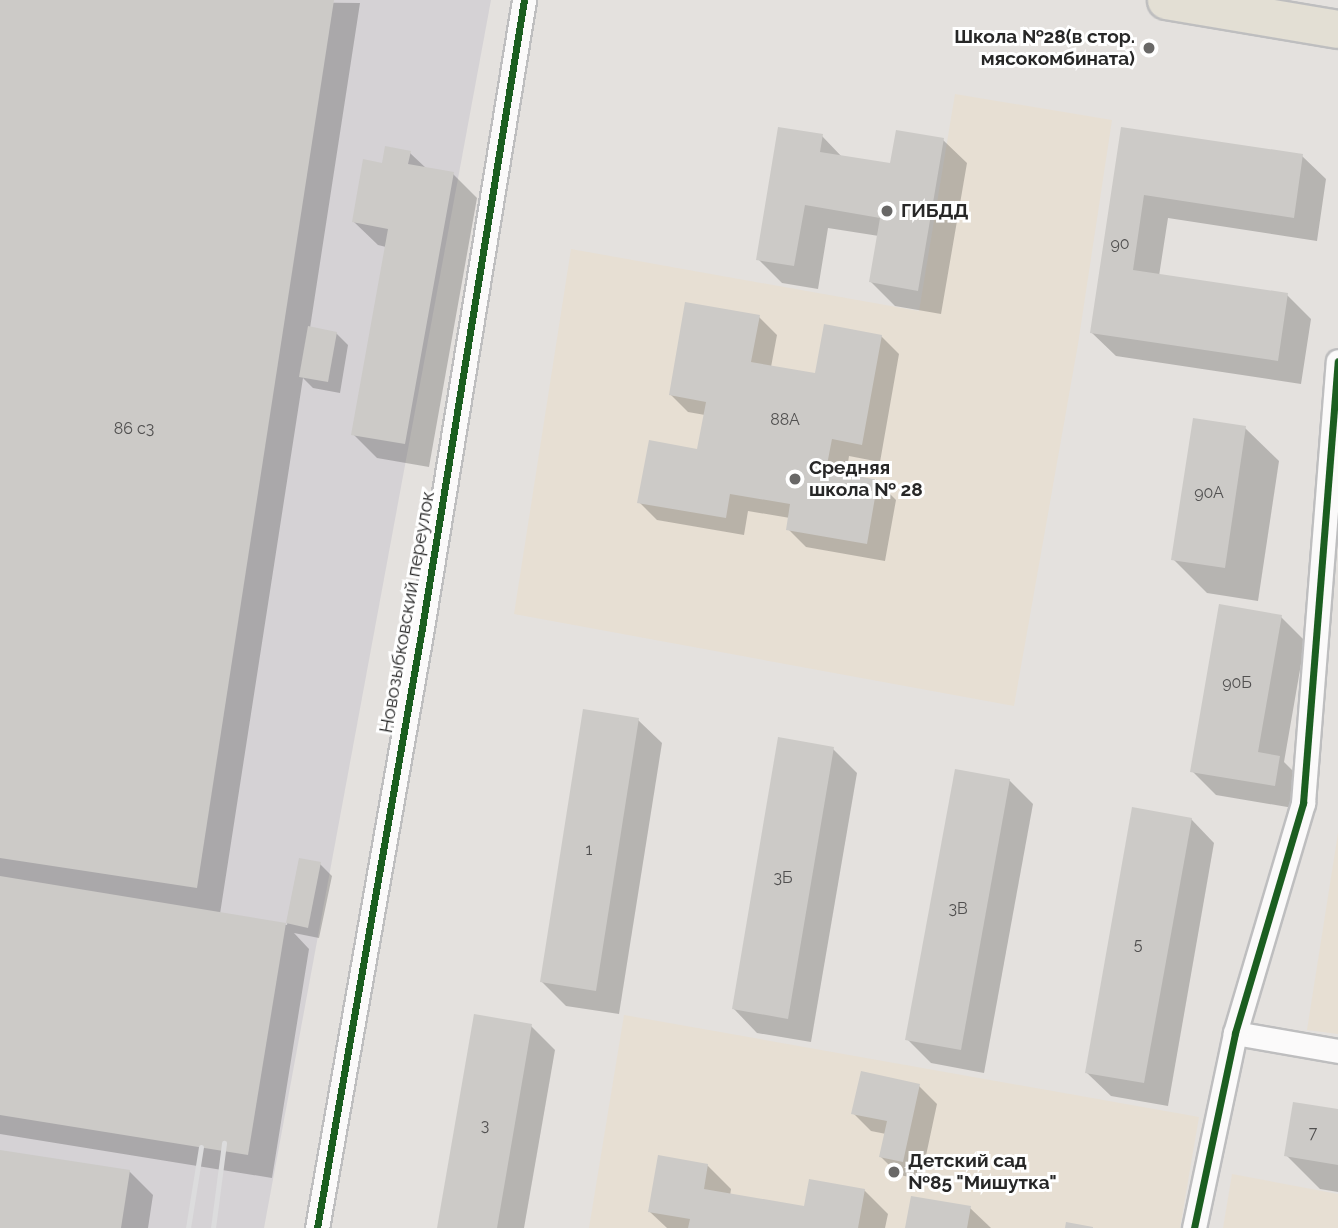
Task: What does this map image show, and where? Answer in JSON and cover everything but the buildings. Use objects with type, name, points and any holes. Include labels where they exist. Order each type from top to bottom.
[{"type":"main road","points":[[1166,0],[1338,29]]},
{"type":"street","name":"Новозыбковский переулок","points":[[317,1228],[421,634],[524,0]]},
{"type":"street","points":[[1194,1228],[1235,1033],[1303,803],[1338,360]]},
{"type":"street","points":[[1235,1033],[1338,1051]]},
{"type":"shaded area","points":[[0,0],[491,0],[264,1228],[0,1228]]},
{"type":"shaded area","name":"Средняя школа № 28","points":[[955,94],[1112,120],[1078,344],[1014,706],[514,614],[571,249],[919,311]]},
{"type":"shaded area","points":[[1338,833],[1338,1034],[1307,1030]]},
{"type":"shaded area","name":"Детский сад №85 \"Мишутка\"","points":[[624,1015],[1199,1117],[1180,1228],[589,1228]]},
{"type":"shaded area","points":[[1232,1174],[1338,1194],[1338,1228],[1223,1228]]},
{"type":"railway","points":[[213,1228],[224,1143]]},
{"type":"railway","points":[[188,1228],[201,1147]]},
{"type":"cycle path","points":[[317,1228],[421,634],[524,0]]},
{"type":"cycle path","points":[[1194,1228],[1235,1033],[1303,803],[1338,361]]},
{"type":"place","name":"Школа №28(в стор. мясокомбината)","points":[[1149,48]]},
{"type":"place","name":"ГИБДД","points":[[887,211]]},
{"type":"place","name":"Средняя школа № 28","points":[[795,479]]},
{"type":"place","name":"Детский сад №85 \"Мишутка\"","points":[[894,1172]]}]
